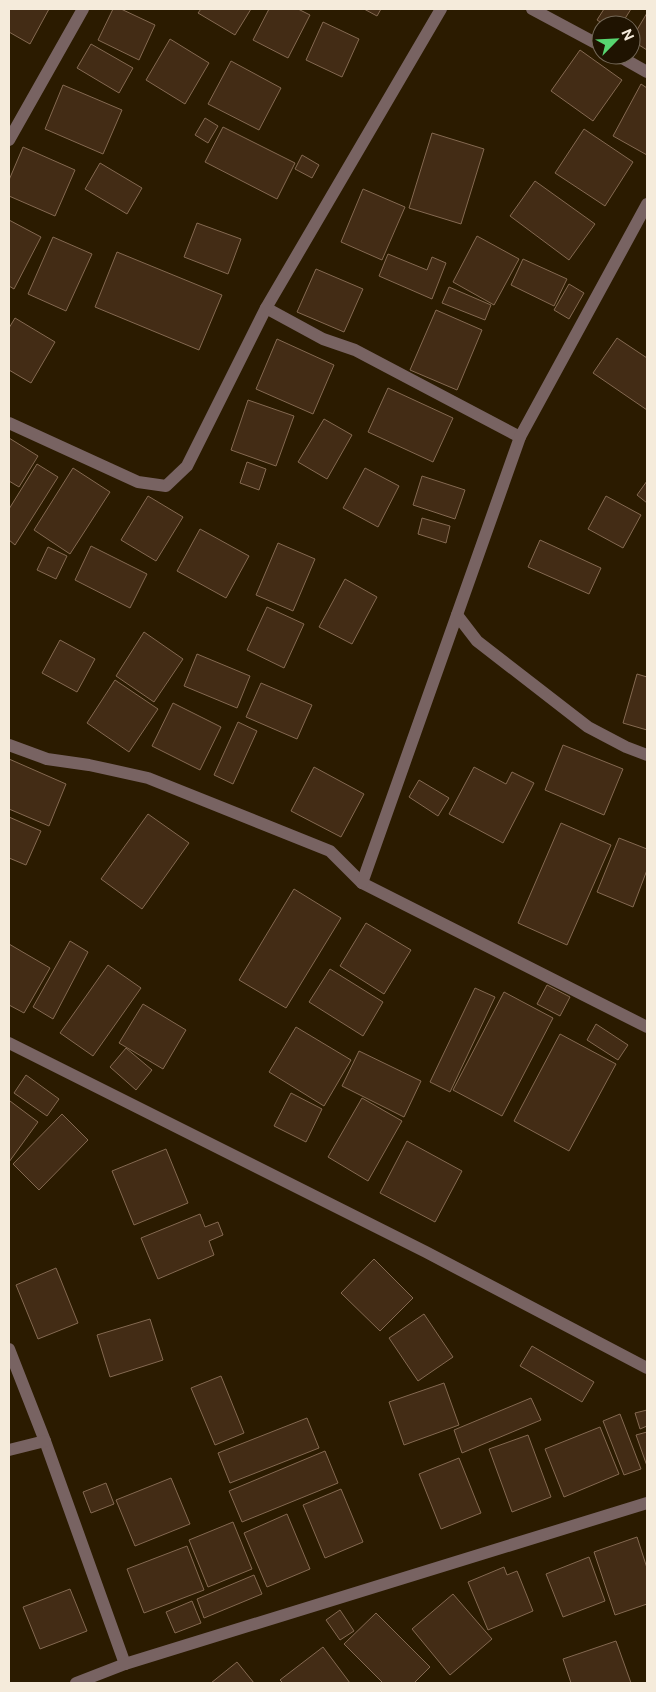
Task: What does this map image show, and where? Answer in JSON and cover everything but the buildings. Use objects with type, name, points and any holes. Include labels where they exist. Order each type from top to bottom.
[{"type":"street","points":[[9,140],[83,9]]},
{"type":"street","points":[[9,423],[138,482],[166,486],[187,466],[266,308],[441,9]]},
{"type":"street","points":[[532,9],[591,41]]},
{"type":"street","points":[[635,65],[647,72]]},
{"type":"street","points":[[362,883],[520,437],[647,204]]},
{"type":"street","points":[[266,308],[323,339],[355,350],[520,437]]},
{"type":"street","points":[[457,615],[477,641],[588,727],[626,747],[647,755]]},
{"type":"street","points":[[9,745],[47,759],[90,764],[148,778],[330,851],[362,883],[647,1027]]},
{"type":"street","points":[[9,1043],[426,1252],[647,1368]]},
{"type":"street","points":[[9,1349],[45,1441],[125,1664]]},
{"type":"street","points":[[9,1450],[45,1441]]},
{"type":"street","points":[[76,1683],[125,1664],[647,1503]]}]
